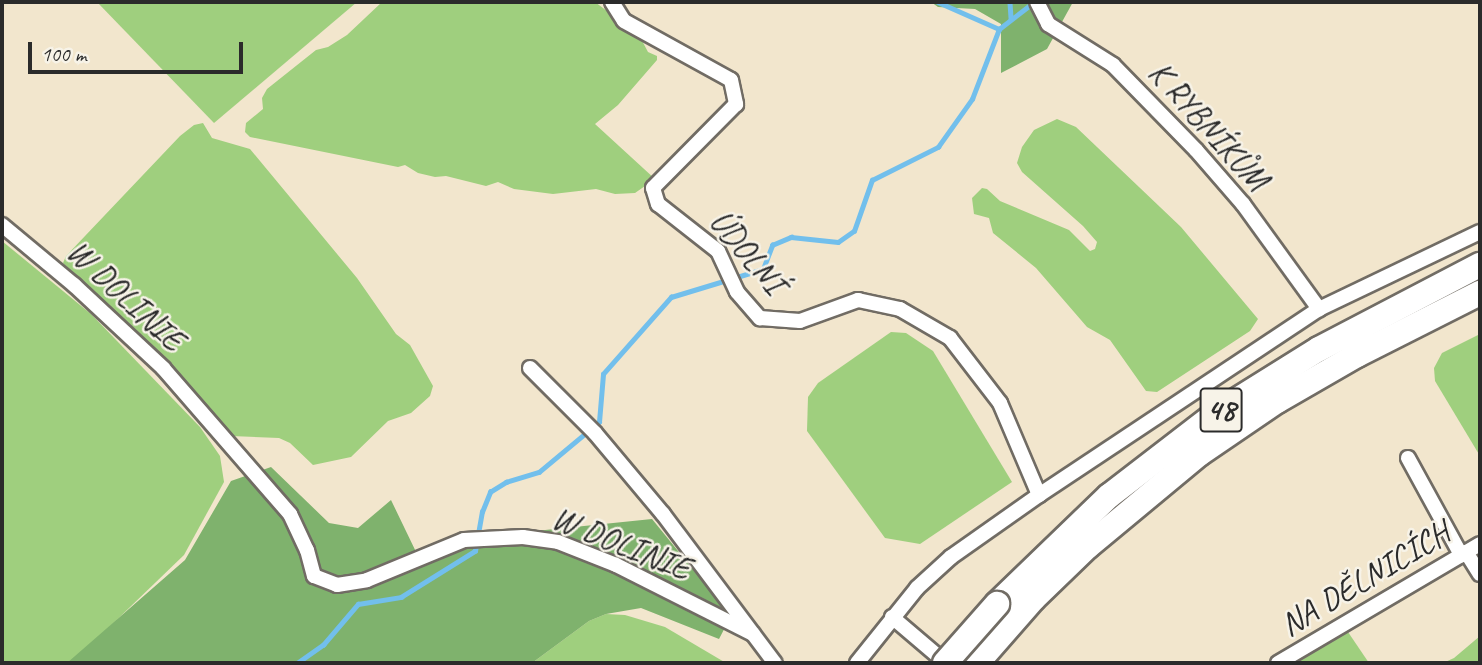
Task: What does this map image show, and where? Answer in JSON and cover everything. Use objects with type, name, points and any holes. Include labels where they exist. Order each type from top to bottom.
[{"type":"highway","name":"48","points":[[977,663],[1006,611],[1101,503],[1218,412],[1320,349],[1480,265]]},
{"type":"highway","name":"48","points":[[946,663],[1138,502],[1236,428],[1357,355],[1480,293]]},
{"type":"street","name":"ÚDOLNÍ","points":[[612,2],[624,21],[731,80],[736,104],[653,188],[658,204],[718,251],[737,292],[760,318],[800,321],[858,300],[900,309],[950,338],[1000,403],[1039,495]]},
{"type":"street","name":"K RYBNÍKŮM","points":[[1039,5],[1048,24],[1113,65],[1147,98],[1243,204],[1320,310]]},
{"type":"street","name":"W DOLINIE","points":[[2,225],[74,285],[171,378],[290,514],[307,550],[314,576],[337,585],[367,580],[464,540],[523,537],[558,542],[616,565],[753,634]]},
{"type":"street","points":[[857,663],[917,588],[951,557],[1039,495],[1320,310],[1480,232]]},
{"type":"street","name":"W DOLINIE","points":[[530,368],[591,430],[663,514],[753,634]]},
{"type":"street","points":[[1408,458],[1463,554],[1480,574]]},
{"type":"street","name":"NA DĚLNICÍCH","points":[[1278,663],[1480,544]]},
{"type":"street","points":[[892,617],[946,663]]},
{"type":"street","points":[[753,634],[775,663]]},
{"type":"green space","points":[[97,2],[357,2],[214,123]]},
{"type":"green space","points":[[382,2],[595,2],[639,35],[648,52],[657,56],[657,60],[618,105],[595,124],[655,179],[635,193],[615,194],[596,189],[553,194],[514,189],[498,182],[486,186],[446,176],[435,177],[418,173],[405,165],[398,167],[250,137],[245,132],[246,123],[263,109],[262,98],[267,89],[316,50],[328,47],[347,35]]},
{"type":"green space","points":[[931,2],[1073,2],[1047,49],[1001,73],[1001,24],[975,9],[938,7]]},
{"type":"green space","points":[[1057,119],[1076,127],[1181,227],[1258,319],[1250,331],[1157,392],[1146,391],[1110,340],[1087,327],[1036,268],[993,233],[989,218],[974,214],[972,198],[982,188],[987,189],[1000,201],[1069,230],[1090,251],[1095,249],[1097,242],[1083,226],[1022,172],[1017,163],[1022,147],[1034,130]]},
{"type":"green space","points":[[203,123],[212,138],[250,149],[357,278],[396,334],[410,345],[433,386],[430,396],[411,413],[388,421],[351,457],[313,465],[290,443],[279,438],[231,436],[63,263],[66,256],[180,136],[194,125]]},
{"type":"green space","points":[[2,241],[91,314],[200,427],[220,456],[224,482],[184,555],[72,663],[2,663]]},
{"type":"green space","points":[[891,332],[906,333],[933,351],[1012,482],[920,544],[885,538],[807,431],[808,397],[818,383]]},
{"type":"green space","points":[[1480,334],[1480,456],[1435,381],[1434,368],[1442,353]]},
{"type":"green space","points":[[271,467],[329,523],[358,528],[391,500],[418,556],[516,533],[652,519],[731,616],[719,639],[641,608],[606,614],[589,621],[532,663],[67,663],[185,560],[231,481]]},
{"type":"green space","points":[[606,614],[625,615],[665,627],[726,663],[532,663],[589,621]]},
{"type":"green space","points":[[1343,630],[1348,632],[1369,663],[1289,663]]},
{"type":"green space","points":[[1480,636],[1480,663],[1443,663],[1454,658]]},
{"type":"waterway","points":[[938,2],[999,29],[1034,2]]},
{"type":"waterway","points":[[1010,3],[1011,19]]},
{"type":"waterway","points":[[297,663],[323,645],[358,604],[401,597],[475,551],[482,512],[490,492],[506,482],[539,472],[599,422],[603,374],[671,297],[763,269],[772,245],[791,237],[838,242],[854,231],[872,180],[938,147],[972,99],[999,29]]}]
